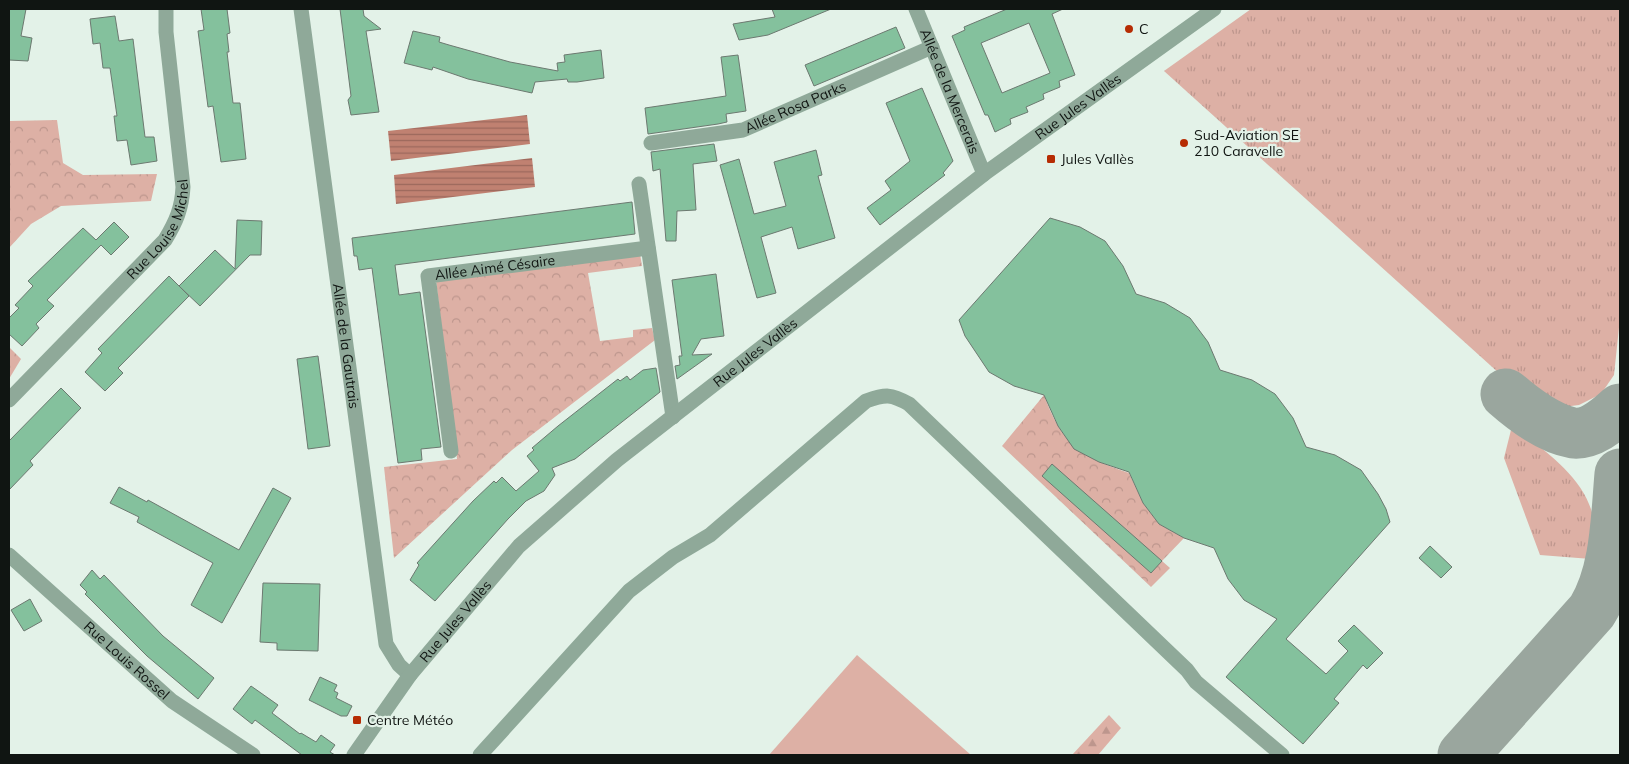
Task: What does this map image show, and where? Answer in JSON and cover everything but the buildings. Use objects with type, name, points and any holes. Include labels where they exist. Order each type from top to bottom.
[{"type":"street","name":"Rue Louise Michel","points":[[9,400],[166,240],[176,222],[182,204],[183,187],[166,32],[166,9]]},
{"type":"street","name":"Allée de la Gautrais","points":[[301,9],[386,644],[399,665],[410,675]]},
{"type":"street","name":"Allée de la Mercerais","points":[[916,9],[984,174]]},
{"type":"street","name":"Rue Jules Vallès","points":[[354,755],[410,675],[519,546],[617,460],[984,174],[1214,9]]},
{"type":"street","name":"Allée Rosa Parks","points":[[651,143],[743,130],[932,47]]},
{"type":"street","points":[[639,184],[673,417]]},
{"type":"street","name":"Allée Aimé Césaire","points":[[451,451],[428,276],[648,248]]},
{"type":"street","points":[[480,755],[629,591],[673,557],[710,536],[866,401],[880,396],[894,396],[916,410],[1188,670],[1196,682],[1282,755]]},
{"type":"street","name":"Rue Louis Rossel","points":[[9,555],[172,700],[253,755]]},
{"type":"green space","points":[[1251,9],[1620,9],[1620,318],[1614,375],[1601,394],[1579,405],[1563,407],[1542,403],[1521,393],[1164,71]]},
{"type":"green space","points":[[57,120],[63,163],[83,175],[157,174],[151,201],[61,206],[31,224],[9,248],[9,121]]},
{"type":"green space","points":[[640,254],[642,266],[588,273],[600,341],[633,337],[633,330],[652,328],[655,340],[512,450],[394,558],[384,467],[457,459],[436,280]]},
{"type":"green space","points":[[9,347],[21,359],[9,379]]},
{"type":"green space","points":[[1044,395],[1058,426],[1075,447],[1098,461],[1129,473],[1143,503],[1159,524],[1184,538],[1162,561],[1170,568],[1151,587],[1002,446]]},
{"type":"green space","points":[[1512,426],[1554,458],[1578,484],[1587,499],[1593,514],[1595,532],[1591,559],[1540,555],[1504,458]]},
{"type":"green space","points":[[857,655],[971,755],[769,755]]},
{"type":"green space","points":[[1109,715],[1121,728],[1098,755],[1072,755]]},
{"type":"shaded area","points":[[527,115],[530,144],[391,161],[388,131]]},
{"type":"shaded area","points":[[532,158],[535,187],[396,204],[394,175]]},
{"type":"taxiway","points":[[1506,394],[1546,423],[1573,433],[1586,432],[1592,429],[1620,409]]},
{"type":"taxiway","points":[[1463,755],[1592,611],[1606,579],[1614,545],[1620,474]]},
{"type":"place","name":"C","points":[[1129,29]]},
{"type":"place","name":"Sud-Aviation SE 210 Caravelle","points":[[1184,143]]},
{"type":"place","name":"Jules Vallès","points":[[1051,159]]},
{"type":"place","name":"Centre Météo","points":[[357,720]]}]
